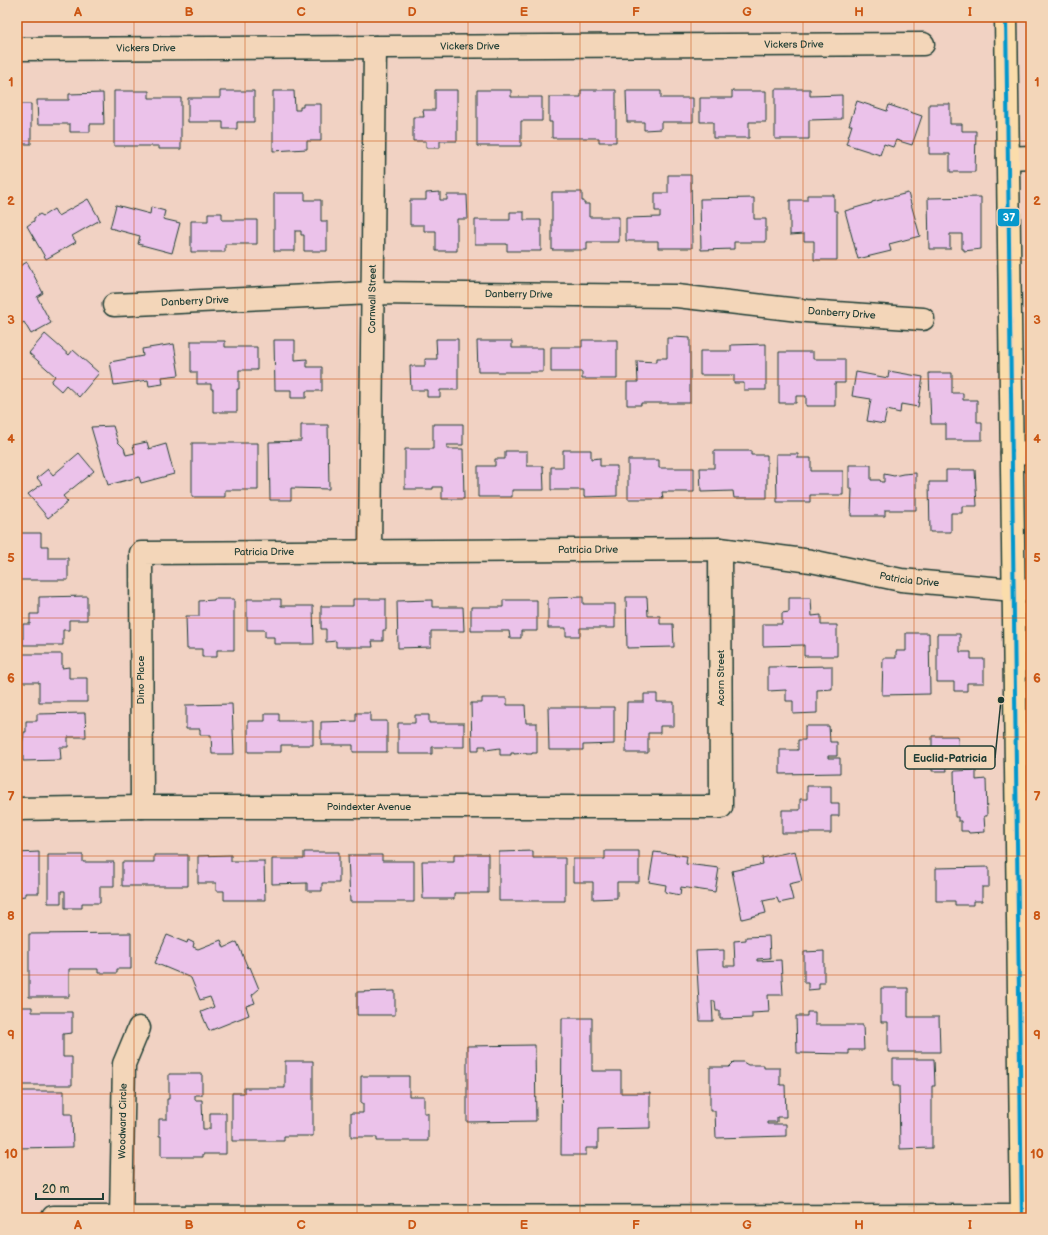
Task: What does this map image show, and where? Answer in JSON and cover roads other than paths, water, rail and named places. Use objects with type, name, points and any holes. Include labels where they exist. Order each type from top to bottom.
[{"type":"main road","points":[[1006,17],[1008,158],[1021,453],[1025,1216]]},
{"type":"street","name":"Vickers Drive","points":[[17,49],[923,44]]},
{"type":"street","name":"Cornwall Street","points":[[370,551],[375,47]]},
{"type":"street","points":[[1008,158],[1031,157]]},
{"type":"street","name":"Danberry Drive","points":[[114,305],[372,293],[677,296],[807,311],[923,319]]},
{"type":"street","name":"Patricia Drive","points":[[141,553],[720,549],[811,561],[901,580],[1022,590]]},
{"type":"street","name":"Acorn Street","points":[[720,549],[722,807]]},
{"type":"street","name":"Dino Place","points":[[141,553],[142,807]]},
{"type":"street","name":"Poindexter Avenue","points":[[17,809],[142,807],[722,807]]},
{"type":"street","name":"Woodward Circle","points":[[121,1217],[124,1064],[140,1028]]},
{"type":"street","points":[[53,1217],[1025,1216]]},
{"type":"place","name":"Euclid-Patricia","points":[[1001,700]]}]
